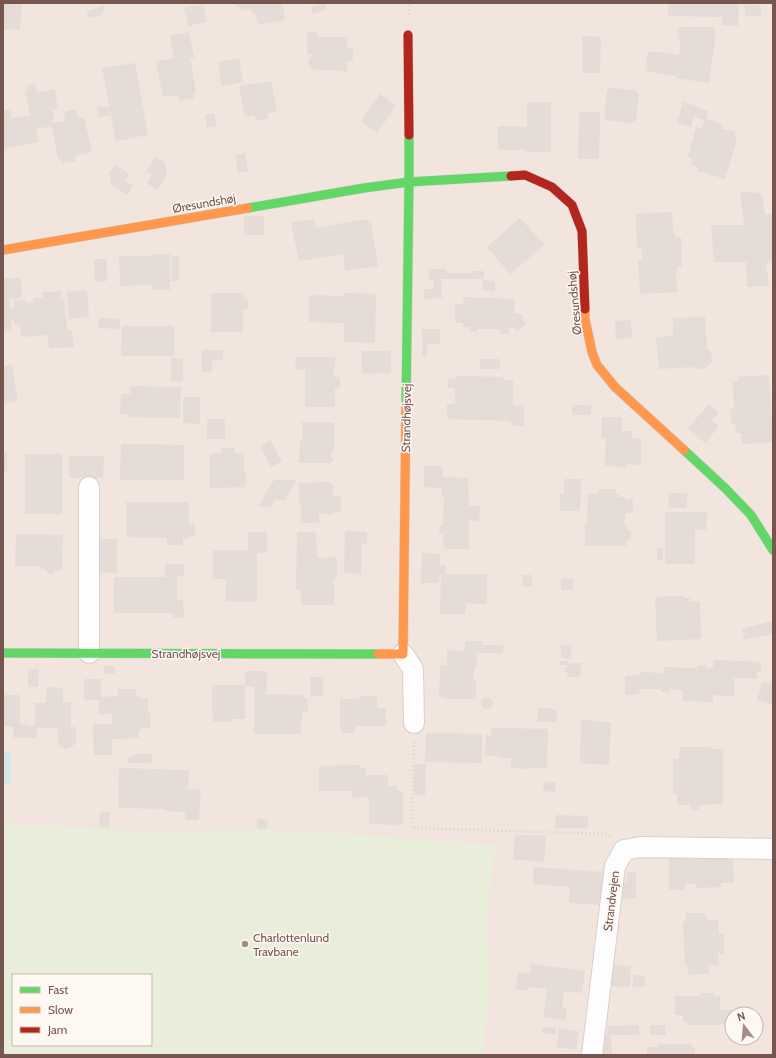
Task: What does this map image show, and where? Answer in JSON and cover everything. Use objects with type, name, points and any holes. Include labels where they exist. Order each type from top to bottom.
[{"type":"street","points":[[408,35],[408,182]]},
{"type":"street","name":"Øresundshøj","points":[[3,250],[364,188],[408,182],[525,175],[552,187],[572,205],[582,231],[585,319],[592,352],[597,365],[615,387],[725,488],[751,514],[773,550]]},
{"type":"street","name":"Strandhøjsvej","points":[[3,653],[403,654],[408,182]]},
{"type":"street","points":[[88,653],[89,487]]},
{"type":"street","points":[[403,654],[413,669],[414,723]]},
{"type":"street","points":[[624,850],[641,847],[773,849]]},
{"type":"street","name":"Strandvejen","points":[[592,1055],[615,866],[624,850]]},
{"type":"path","points":[[414,723],[412,828],[608,834],[624,850]]},
{"type":"shaded area","points":[[3,3],[773,3],[773,1055],[3,1055]]},
{"type":"green space","name":"Charlottenlund Travbane","points":[[3,825],[43,825],[129,831],[267,830],[495,845],[487,914],[489,991],[483,1055],[3,1055]]},
{"type":"water","points":[[3,751],[11,751],[11,783],[3,783]]},
{"type":"building","points":[[3,3],[22,3],[20,30],[3,29]]},
{"type":"building","points":[[235,3],[282,3],[285,20],[258,25],[255,12],[252,13],[251,9],[240,11],[239,6],[236,7]]},
{"type":"building","points":[[325,3],[326,10],[312,14],[311,7]]},
{"type":"building","points":[[668,3],[739,3],[738,26],[722,25],[722,17],[668,16]]},
{"type":"building","points":[[203,4],[207,22],[188,26],[184,8]]},
{"type":"building","points":[[745,5],[761,5],[761,16],[745,16]]},
{"type":"building","points":[[104,6],[103,15],[88,18],[87,11]]},
{"type":"building","points":[[679,27],[715,27],[714,33],[716,33],[709,83],[645,71],[648,51],[679,55],[681,39],[678,38]]},
{"type":"building","points":[[189,32],[194,58],[190,58],[196,93],[193,93],[194,98],[180,101],[179,96],[176,95],[163,97],[156,61],[174,58],[170,36]]},
{"type":"building","points":[[307,32],[317,32],[317,37],[347,37],[347,48],[353,48],[353,61],[347,61],[347,71],[314,70],[308,63],[309,59],[314,55],[307,54]]},
{"type":"building","points":[[582,36],[601,37],[600,73],[582,73]]},
{"type":"building","points":[[239,58],[243,82],[221,86],[218,62]]},
{"type":"building","points":[[135,63],[148,135],[116,141],[102,68]]},
{"type":"building","points":[[271,81],[277,111],[267,113],[268,118],[255,121],[255,116],[245,117],[239,86]]},
{"type":"building","points":[[35,84],[37,93],[55,89],[58,109],[53,110],[54,120],[51,120],[52,123],[65,121],[64,112],[76,109],[78,119],[84,117],[92,152],[75,156],[76,161],[62,163],[61,158],[58,159],[52,126],[36,129],[39,142],[3,149],[3,111],[10,110],[12,119],[30,115],[25,91],[28,90],[27,85]]},
{"type":"building","points":[[610,88],[635,90],[639,94],[636,120],[632,123],[607,120],[604,117],[607,90]]},
{"type":"building","points":[[380,94],[396,106],[377,133],[361,121]]},
{"type":"building","points":[[527,102],[551,102],[551,152],[498,150],[498,126],[527,127]]},
{"type":"building","points":[[683,102],[708,111],[706,119],[722,124],[721,128],[735,132],[734,137],[737,138],[725,179],[697,171],[698,167],[691,165],[693,159],[688,157],[696,127],[702,129],[704,120],[694,117],[691,127],[677,123]]},
{"type":"building","points":[[97,107],[109,107],[110,116],[98,117]]},
{"type":"building","points":[[579,112],[600,112],[599,159],[578,159]]},
{"type":"building","points":[[214,113],[217,126],[207,128],[205,115]]},
{"type":"building","points":[[245,153],[248,171],[238,173],[235,155]]},
{"type":"building","points":[[156,157],[165,162],[167,174],[157,190],[147,183],[152,175],[146,171]]},
{"type":"building","points":[[116,165],[129,174],[125,180],[133,186],[127,195],[111,184],[109,172],[110,170],[112,171]]},
{"type":"building","points":[[740,192],[762,193],[765,215],[773,213],[773,263],[766,263],[769,286],[747,287],[746,262],[714,262],[711,225],[744,225]]},
{"type":"building","points":[[672,212],[673,233],[675,233],[676,238],[681,237],[682,266],[677,267],[678,272],[676,272],[677,292],[640,294],[638,260],[642,260],[641,248],[637,249],[636,214]]},
{"type":"building","points":[[244,216],[264,216],[264,235],[244,235]]},
{"type":"building","points":[[520,218],[545,245],[510,274],[487,247]]},
{"type":"building","points":[[314,219],[316,228],[365,219],[368,221],[371,224],[378,266],[345,271],[343,254],[299,261],[291,223]]},
{"type":"building","points":[[151,254],[170,254],[170,290],[152,290],[152,285],[120,286],[119,256],[151,256]]},
{"type":"building","points":[[171,256],[179,256],[179,281],[171,281]]},
{"type":"building","points":[[94,259],[106,259],[107,281],[95,282]]},
{"type":"building","points":[[429,269],[446,269],[447,273],[471,273],[471,271],[484,271],[484,279],[441,279],[442,298],[424,299],[424,289],[434,289],[434,279],[429,280]]},
{"type":"building","points":[[21,278],[22,298],[9,299],[10,308],[14,308],[14,301],[26,300],[26,303],[33,302],[33,298],[43,298],[43,292],[61,291],[61,299],[64,299],[67,330],[72,330],[74,347],[49,348],[48,335],[21,337],[20,325],[14,325],[14,319],[11,319],[12,331],[3,332],[3,279]]},
{"type":"building","points":[[483,280],[495,281],[495,291],[482,290]]},
{"type":"building","points":[[87,290],[89,317],[69,319],[67,292]]},
{"type":"building","points":[[211,293],[244,293],[244,299],[248,299],[248,309],[243,309],[243,332],[211,332]]},
{"type":"building","points":[[344,293],[376,294],[375,343],[344,342],[344,323],[309,322],[309,295],[344,296]]},
{"type":"building","points":[[464,297],[515,299],[514,313],[523,314],[523,321],[526,321],[526,324],[517,331],[514,328],[509,328],[509,334],[499,334],[500,329],[477,329],[477,332],[469,331],[469,327],[463,327],[463,323],[455,323],[455,304],[463,304]]},
{"type":"building","points":[[705,317],[707,349],[711,351],[712,361],[705,369],[692,367],[659,369],[656,337],[670,336],[673,333],[673,318]]},
{"type":"building","points":[[99,318],[120,319],[120,329],[98,328]]},
{"type":"building","points":[[631,320],[632,338],[616,339],[615,321]]},
{"type":"building","points":[[122,326],[174,326],[174,356],[121,356]]},
{"type":"building","points":[[422,329],[440,329],[440,344],[427,344],[427,357],[422,357]]},
{"type":"building","points":[[202,350],[223,350],[223,360],[212,361],[212,372],[202,372]]},
{"type":"building","points":[[362,351],[391,351],[391,373],[362,374]]},
{"type":"building","points":[[295,357],[335,357],[335,369],[333,369],[334,377],[340,377],[340,388],[335,388],[335,407],[305,407],[305,369],[296,370]]},
{"type":"building","points":[[171,358],[183,359],[183,381],[171,381]]},
{"type":"building","points":[[480,359],[500,359],[500,369],[480,369]]},
{"type":"building","points":[[3,363],[4,366],[12,364],[18,401],[3,404]]},
{"type":"building","points":[[769,375],[773,442],[742,444],[741,433],[736,433],[735,423],[731,424],[730,409],[734,409],[733,382],[738,381],[738,377]]},
{"type":"building","points":[[455,376],[504,377],[504,380],[513,380],[513,405],[524,405],[524,426],[511,426],[511,421],[447,419],[447,404],[455,403],[455,388],[448,388],[448,379],[455,379]]},
{"type":"building","points":[[130,386],[181,387],[180,418],[130,417],[130,415],[120,414],[121,394],[130,394]]},
{"type":"building","points":[[183,397],[200,397],[200,424],[183,423]]},
{"type":"building","points":[[709,404],[719,413],[712,420],[719,426],[705,443],[688,428]]},
{"type":"building","points":[[572,405],[591,405],[591,415],[572,415]]},
{"type":"building","points":[[602,417],[622,417],[622,431],[632,431],[632,438],[641,438],[641,465],[627,464],[627,467],[605,466],[606,438],[601,438]]},
{"type":"building","points":[[207,419],[225,419],[225,439],[207,439]]},
{"type":"building","points":[[302,422],[334,423],[334,451],[331,451],[334,460],[328,464],[299,463],[300,441],[302,441]]},
{"type":"building","points":[[270,440],[282,461],[271,467],[260,446]]},
{"type":"building","points":[[121,444],[184,445],[184,480],[120,480]]},
{"type":"building","points":[[221,448],[234,448],[235,453],[244,453],[244,473],[246,473],[245,487],[210,488],[210,454],[221,453]]},
{"type":"building","points":[[3,453],[7,453],[7,471],[3,471]]},
{"type":"building","points":[[25,454],[62,454],[62,514],[25,514]]},
{"type":"building","points":[[69,456],[104,456],[103,478],[69,478]]},
{"type":"building","points":[[424,466],[442,466],[442,477],[468,478],[469,506],[480,506],[479,521],[469,521],[469,549],[444,549],[443,534],[439,533],[440,526],[443,526],[444,497],[442,497],[442,488],[424,487]]},
{"type":"building","points":[[564,479],[581,479],[580,511],[560,511],[560,494],[564,494]]},
{"type":"building","points":[[274,480],[296,480],[285,500],[275,500],[270,507],[258,506]]},
{"type":"building","points":[[328,481],[334,487],[332,494],[334,494],[334,496],[341,496],[341,512],[334,512],[334,514],[319,514],[319,523],[301,523],[299,483]]},
{"type":"building","points":[[598,489],[616,489],[616,494],[619,494],[619,497],[625,497],[625,500],[633,499],[633,513],[626,513],[624,524],[626,524],[626,529],[631,533],[631,538],[626,542],[626,546],[585,546],[585,523],[587,524],[588,493],[598,494]]},
{"type":"building","points":[[669,493],[687,493],[687,508],[668,508]]},
{"type":"building","points":[[126,502],[189,502],[189,524],[195,524],[195,535],[190,536],[190,538],[183,538],[183,545],[167,545],[167,538],[126,537]]},
{"type":"building","points":[[665,512],[707,512],[706,530],[695,530],[695,564],[665,564]]},
{"type":"building","points":[[345,531],[367,532],[367,544],[362,544],[361,574],[344,573]]},
{"type":"building","points":[[248,532],[267,532],[267,553],[257,553],[257,602],[226,601],[226,579],[213,579],[213,550],[248,550]]},
{"type":"building","points":[[297,532],[316,532],[317,558],[337,557],[337,578],[334,578],[334,605],[301,605],[301,590],[296,590]]},
{"type":"building","points":[[16,534],[63,535],[62,570],[57,570],[52,574],[49,574],[44,569],[39,569],[39,566],[15,566]]},
{"type":"building","points":[[95,539],[117,539],[117,573],[95,572]]},
{"type":"building","points":[[657,548],[663,548],[663,560],[657,560]]},
{"type":"building","points":[[422,553],[440,554],[440,565],[446,565],[445,574],[487,574],[487,604],[466,603],[465,614],[440,614],[441,574],[439,583],[421,583]]},
{"type":"building","points":[[165,564],[184,564],[184,575],[177,576],[177,600],[183,600],[184,618],[173,618],[173,613],[114,613],[114,577],[165,577]]},
{"type":"building","points":[[523,575],[532,575],[532,586],[522,586]]},
{"type":"building","points":[[561,579],[573,579],[573,590],[561,590]]},
{"type":"building","points":[[685,596],[685,598],[690,598],[690,602],[700,601],[701,639],[657,641],[655,597]]},
{"type":"building","points":[[773,621],[773,634],[744,640],[742,629]]},
{"type":"building","points":[[465,641],[482,641],[482,645],[503,645],[503,653],[477,653],[477,666],[474,666],[476,699],[446,699],[439,697],[440,665],[447,665],[447,650],[465,651]]},
{"type":"building","points":[[561,645],[571,645],[571,659],[561,658]]},
{"type":"building","points":[[713,660],[761,662],[761,671],[757,671],[757,679],[734,678],[734,696],[713,695],[713,702],[682,701],[683,690],[670,689],[670,693],[661,692],[661,689],[640,689],[639,694],[625,695],[625,676],[640,675],[640,672],[664,673],[664,667],[697,668],[698,665],[706,665],[706,668],[713,668]]},
{"type":"building","points":[[560,661],[568,661],[568,663],[581,663],[580,677],[567,677],[567,672],[565,672],[568,665],[560,665]]},
{"type":"building","points":[[104,666],[115,666],[115,674],[104,674]]},
{"type":"building","points":[[28,669],[39,669],[38,687],[28,687]]},
{"type":"building","points":[[245,671],[267,671],[266,694],[303,695],[303,698],[307,698],[308,711],[302,711],[301,734],[254,734],[254,687],[245,686],[245,719],[231,719],[231,722],[213,722],[212,685],[245,685]]},
{"type":"building","points":[[310,677],[323,677],[323,696],[310,696]]},
{"type":"building","points":[[84,679],[101,679],[101,697],[118,696],[118,689],[136,689],[136,696],[148,698],[148,713],[151,713],[150,728],[142,728],[142,730],[139,730],[139,738],[112,739],[112,755],[94,755],[93,724],[112,724],[112,714],[98,714],[99,700],[84,700]]},
{"type":"building","points":[[762,681],[773,684],[773,704],[757,700]]},
{"type":"building","points":[[46,687],[63,688],[63,702],[71,702],[71,727],[76,727],[76,740],[75,744],[67,749],[59,745],[57,728],[37,728],[37,738],[14,738],[13,727],[3,726],[3,695],[20,695],[20,724],[35,726],[35,703],[46,703]]},
{"type":"building","points":[[359,696],[377,696],[377,708],[386,708],[386,726],[355,726],[355,733],[341,733],[340,699],[359,699]]},
{"type":"building","points":[[485,697],[489,697],[493,703],[489,709],[485,709],[481,705],[481,701]]},
{"type":"building","points":[[538,708],[552,708],[552,710],[557,711],[557,722],[537,722]]},
{"type":"building","points":[[581,720],[611,722],[609,765],[580,763]]},
{"type":"building","points":[[491,728],[548,729],[547,768],[511,768],[511,758],[498,758],[498,756],[485,755],[486,735],[491,735]]},
{"type":"building","points":[[426,733],[482,734],[482,763],[425,762]]},
{"type":"building","points":[[680,747],[712,747],[711,749],[723,749],[723,804],[699,805],[699,809],[694,811],[691,809],[690,805],[677,805],[677,794],[673,794],[673,759],[679,759]]},
{"type":"building","points":[[137,754],[152,754],[151,763],[127,763],[127,759]]},
{"type":"building","points":[[415,764],[426,764],[425,795],[414,794]]},
{"type":"building","points":[[360,765],[360,768],[366,768],[366,775],[388,775],[388,786],[397,786],[397,791],[403,791],[403,825],[369,824],[369,797],[352,798],[352,791],[319,791],[319,766]]},
{"type":"building","points":[[119,768],[189,770],[188,789],[201,790],[199,820],[185,820],[185,812],[166,811],[166,809],[118,808]]},
{"type":"building","points":[[544,781],[556,783],[555,792],[543,791]]},
{"type":"building","points":[[100,812],[110,812],[109,827],[99,827]]},
{"type":"building","points":[[556,815],[588,816],[588,828],[555,828]]},
{"type":"building","points":[[257,819],[268,820],[267,829],[257,828]]},
{"type":"building","points":[[515,835],[546,835],[544,862],[513,859]]},
{"type":"building","points":[[669,853],[733,853],[734,883],[721,883],[721,887],[696,888],[696,884],[685,884],[685,890],[669,890]]},
{"type":"building","points":[[534,867],[603,872],[600,905],[569,903],[570,887],[533,884]]},
{"type":"building","points":[[627,872],[636,872],[636,898],[616,899],[618,882],[627,882]]},
{"type":"building","points":[[686,913],[706,913],[707,920],[718,920],[719,934],[724,934],[724,954],[718,953],[719,965],[708,965],[709,974],[688,975],[687,965],[685,966],[683,921],[686,922]]},
{"type":"building","points":[[531,964],[585,971],[582,993],[564,991],[562,1008],[567,1008],[565,1020],[543,1017],[547,989],[528,987],[528,991],[516,989],[518,972],[530,974]]},
{"type":"building","points":[[607,965],[631,966],[630,987],[606,986]]},
{"type":"building","points":[[633,975],[645,976],[645,987],[633,987]]},
{"type":"building","points":[[701,993],[714,993],[714,996],[720,996],[720,1010],[724,1010],[724,1024],[687,1025],[687,1022],[683,1022],[683,1015],[675,1015],[675,996],[701,996]]},
{"type":"building","points":[[639,1025],[639,1035],[611,1035],[612,1054],[598,1054],[598,1035],[607,1035],[608,1026]]},
{"type":"building","points":[[650,1025],[665,1025],[666,1035],[650,1035]]},
{"type":"building","points":[[543,1027],[556,1028],[555,1034],[542,1033]]},
{"type":"building","points":[[559,1029],[579,1031],[576,1050],[557,1047]]},
{"type":"building","points":[[658,1044],[692,1044],[692,1047],[695,1048],[695,1055],[647,1055],[647,1047],[658,1047]]},
{"type":"traffic: fast","points":[[406,405],[409,135]]},
{"type":"traffic: fast","points":[[248,208],[364,188],[409,182],[511,176]]},
{"type":"traffic: fast","points":[[684,450],[725,488],[751,515],[773,550]]},
{"type":"traffic: fast","points":[[3,653],[378,654]]},
{"type":"traffic: slow","points":[[3,250],[248,208]]},
{"type":"traffic: slow","points":[[585,309],[585,319],[592,352],[597,365],[615,387],[684,450]]},
{"type":"traffic: slow","points":[[378,654],[403,654],[406,405]]},
{"type":"traffic: jam","points":[[408,35],[409,135]]},
{"type":"traffic: jam","points":[[511,176],[525,175],[552,187],[572,205],[582,231],[585,309]]},
{"type":"place","name":"Charlottenlund Travbane","points":[[245,944]]}]
